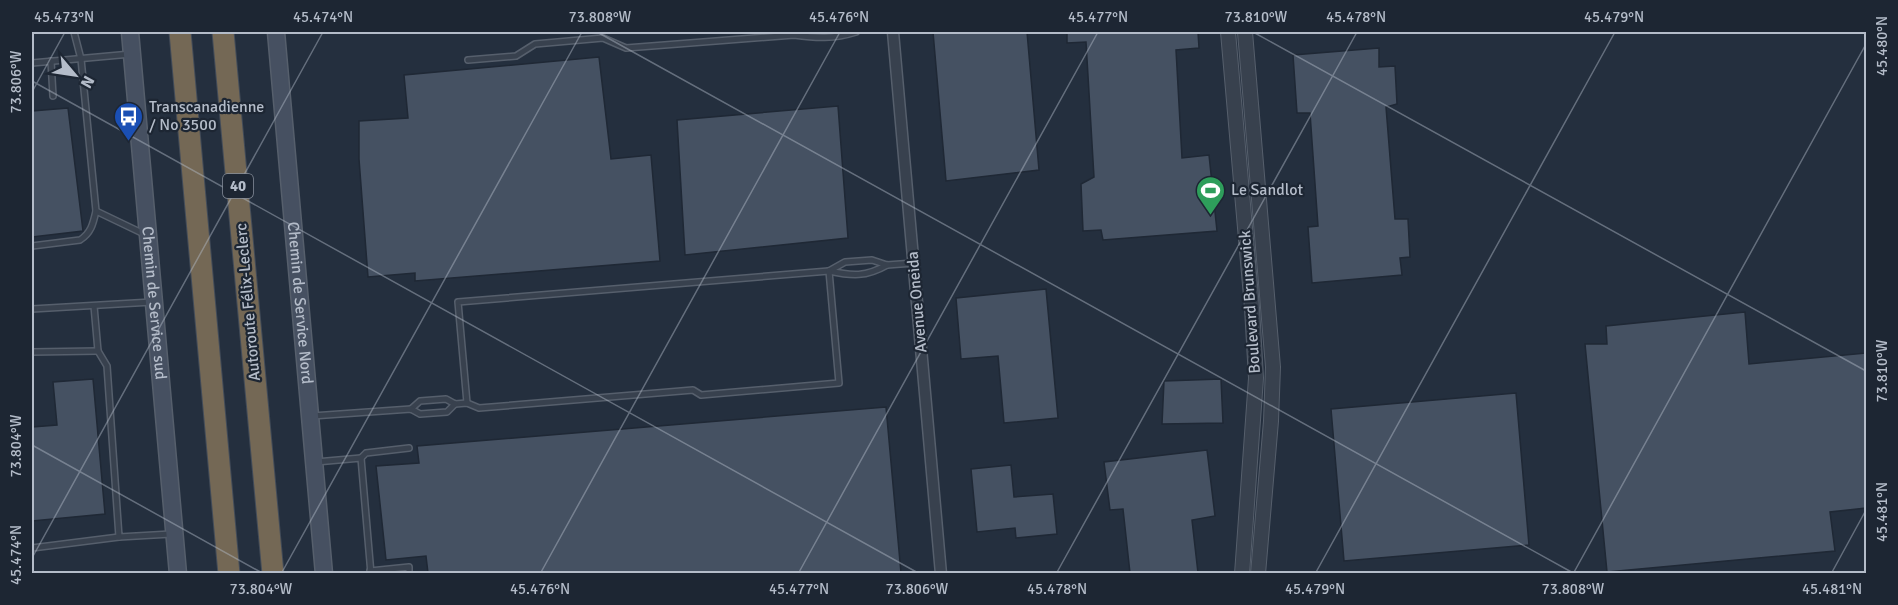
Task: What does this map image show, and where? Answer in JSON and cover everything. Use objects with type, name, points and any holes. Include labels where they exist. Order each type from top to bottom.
[{"type":"highway","points":[[180,32],[230,573]]},
{"type":"highway","name":"Autoroute Félix-Leclerc","points":[[223,32],[273,573]]},
{"type":"main road","name":"Chemin de Service sud","points":[[130,32],[178,573]]},
{"type":"main road","name":"Chemin de Service Nord","points":[[276,32],[324,573]]},
{"type":"street","name":"Avenue Oneida","points":[[894,32],[941,573]]},
{"type":"street","name":"Boulevard Brunswick","points":[[1228,32],[1253,317],[1256,378],[1242,573]]},
{"type":"street","name":"Boulevard Brunswick","points":[[1245,32],[1272,367],[1271,428],[1258,573]]},
{"type":"lane","points":[[32,246],[80,240],[87,236],[92,227],[96,211],[81,59],[74,32]]},
{"type":"lane","points":[[794,35],[803,32]]},
{"type":"lane","points":[[468,60],[516,56],[534,44],[603,38],[626,48],[794,35],[817,38],[840,37],[856,32]]},
{"type":"lane","points":[[32,63],[132,54]]},
{"type":"lane","points":[[51,62],[53,96]]},
{"type":"lane","points":[[96,211],[148,236]]},
{"type":"lane","points":[[829,270],[845,262],[872,260],[887,265],[914,263]]},
{"type":"lane","points":[[467,403],[458,302],[829,270],[848,275],[873,273],[887,265]]},
{"type":"lane","points":[[411,409],[420,401],[446,399],[455,404],[467,403],[479,408],[693,390],[701,395],[839,383],[829,270]]},
{"type":"lane","points":[[32,309],[154,302]]},
{"type":"lane","points":[[94,306],[98,351],[107,366],[119,537]]},
{"type":"lane","points":[[32,352],[98,351]]},
{"type":"lane","points":[[310,416],[411,409],[420,414],[447,412],[455,404]]},
{"type":"lane","points":[[314,462],[361,458],[366,453],[409,448]]},
{"type":"lane","points":[[361,458],[370,572],[409,567],[410,573]]},
{"type":"lane","points":[[32,548],[174,533]]},
{"type":"building","points":[[933,32],[1027,32],[1039,170],[946,181]]},
{"type":"building","points":[[1067,32],[1198,32],[1199,48],[1176,50],[1182,158],[1209,155],[1217,231],[1103,240],[1101,230],[1083,231],[1081,184],[1094,177],[1086,42],[1067,43]]},
{"type":"building","points":[[1379,48],[1379,67],[1395,66],[1397,104],[1386,107],[1395,219],[1408,219],[1410,257],[1400,258],[1402,275],[1312,283],[1308,227],[1318,226],[1310,113],[1297,113],[1293,55]]},
{"type":"building","points":[[599,57],[611,159],[651,155],[660,261],[415,281],[415,273],[368,277],[359,159],[359,121],[408,118],[404,75]]},
{"type":"building","points":[[838,106],[848,238],[685,255],[677,120]]},
{"type":"building","points":[[68,108],[83,231],[32,237],[32,111]]},
{"type":"building","points":[[1046,289],[1058,418],[1004,423],[998,356],[961,359],[956,298]]},
{"type":"building","points":[[1745,312],[1749,364],[1866,353],[1866,508],[1830,512],[1835,551],[1607,572],[1585,344],[1607,344],[1606,326]]},
{"type":"building","points":[[93,379],[105,514],[32,521],[32,427],[57,425],[53,382]]},
{"type":"building","points":[[1221,379],[1223,423],[1162,424],[1164,381]]},
{"type":"building","points":[[1516,393],[1529,545],[1344,561],[1331,409]]},
{"type":"building","points":[[886,407],[901,573],[428,573],[426,556],[386,560],[376,466],[419,463],[417,446]]},
{"type":"building","points":[[1207,450],[1215,516],[1192,520],[1198,573],[1130,573],[1123,509],[1110,510],[1104,462]]},
{"type":"building","points":[[1011,465],[1014,497],[1053,494],[1057,534],[1016,538],[1015,528],[977,532],[971,469]]},
{"type":"place","name":"Transcanadienne / No 3500","points":[[128,142]]},
{"type":"place","name":"Le Sandlot","points":[[1210,216]]}]
